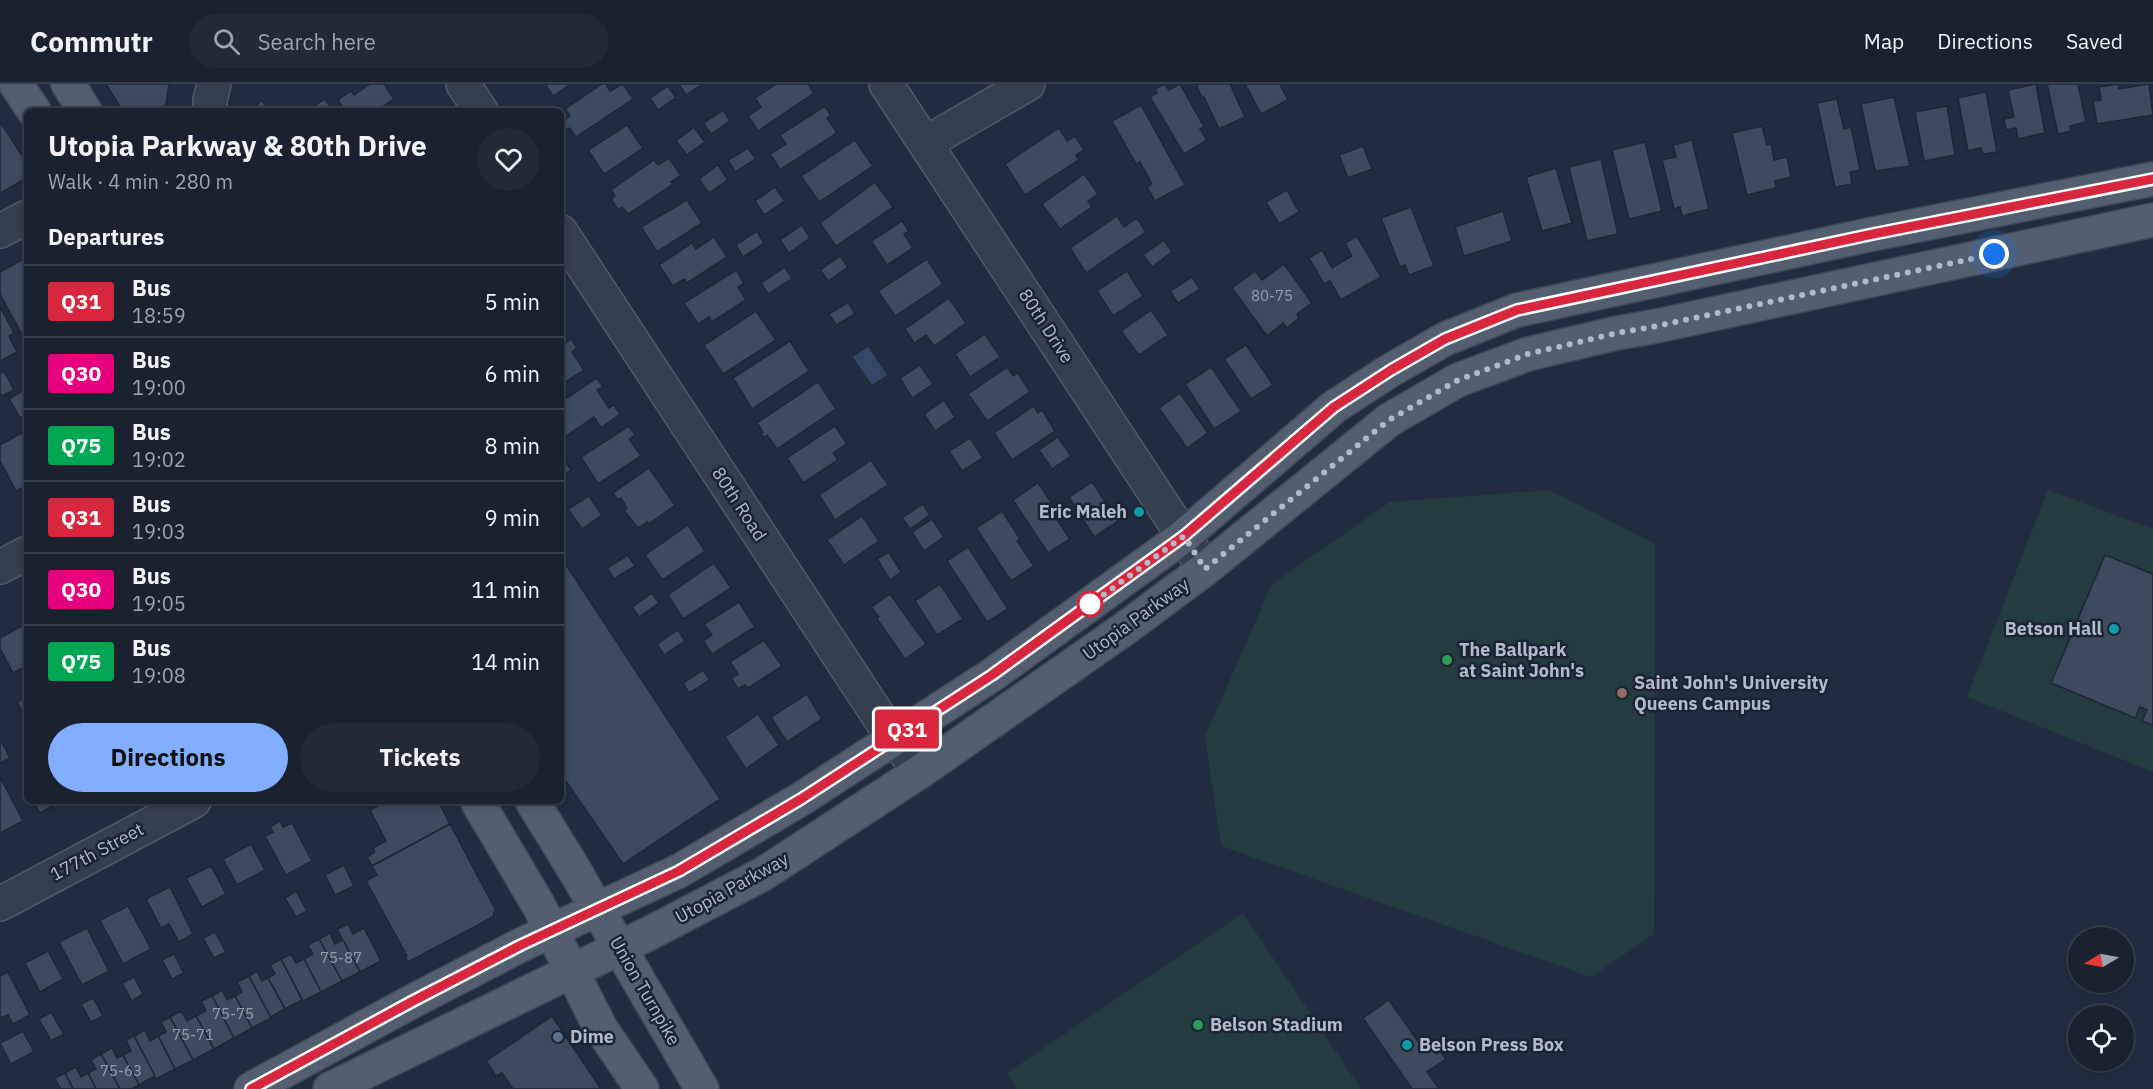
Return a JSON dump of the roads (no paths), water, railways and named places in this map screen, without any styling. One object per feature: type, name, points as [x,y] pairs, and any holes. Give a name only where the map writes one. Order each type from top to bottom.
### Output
[{"type":"main road","points":[[16,84],[32,108]]},
{"type":"main road","points":[[68,84],[83,108]]},
{"type":"main road","points":[[251,1089],[283,1082],[413,1001],[551,931],[679,871],[801,799],[992,675],[1184,536],[1334,407],[1445,339],[1517,310],[1873,234],[2153,179]]},
{"type":"main road","name":"Utopia Parkway","points":[[330,1089],[620,947],[763,873],[921,771],[1126,627],[1205,569],[1389,420],[1458,380],[1518,358],[1617,333],[1664,325],[2153,220]]},
{"type":"main road","points":[[479,804],[551,931],[600,1027],[642,1089]]},
{"type":"main road","name":"Union Turnpike","points":[[534,804],[702,1089]]},
{"type":"street","points":[[464,84],[479,108]]},
{"type":"street","name":"80th Drive","points":[[886,84],[1205,569]]},
{"type":"street","points":[[926,143],[1028,84]]},
{"type":"street","points":[[0,231],[24,219]]},
{"type":"street","name":"80th Road","points":[[564,237],[893,738],[921,771]]},
{"type":"street","points":[[0,567],[24,555]]},
{"type":"street","name":"177th Street","points":[[0,904],[189,804]]},
{"type":"water","points":[[868,347],[887,375],[872,385],[853,357]]},
{"type":"place","name":"Eric Maleh","points":[[1139,512]]},
{"type":"place","name":"Betson Hall","points":[[2114,629]]},
{"type":"place","name":"The Ballpark at Saint John's","points":[[1447,660]]},
{"type":"place","name":"Saint John's University Queens Campus","points":[[1622,693]]},
{"type":"place","name":"Belson Stadium","points":[[1198,1025]]},
{"type":"place","name":"Dime","points":[[558,1037]]},
{"type":"place","name":"Belson Press Box","points":[[1407,1045]]}]
